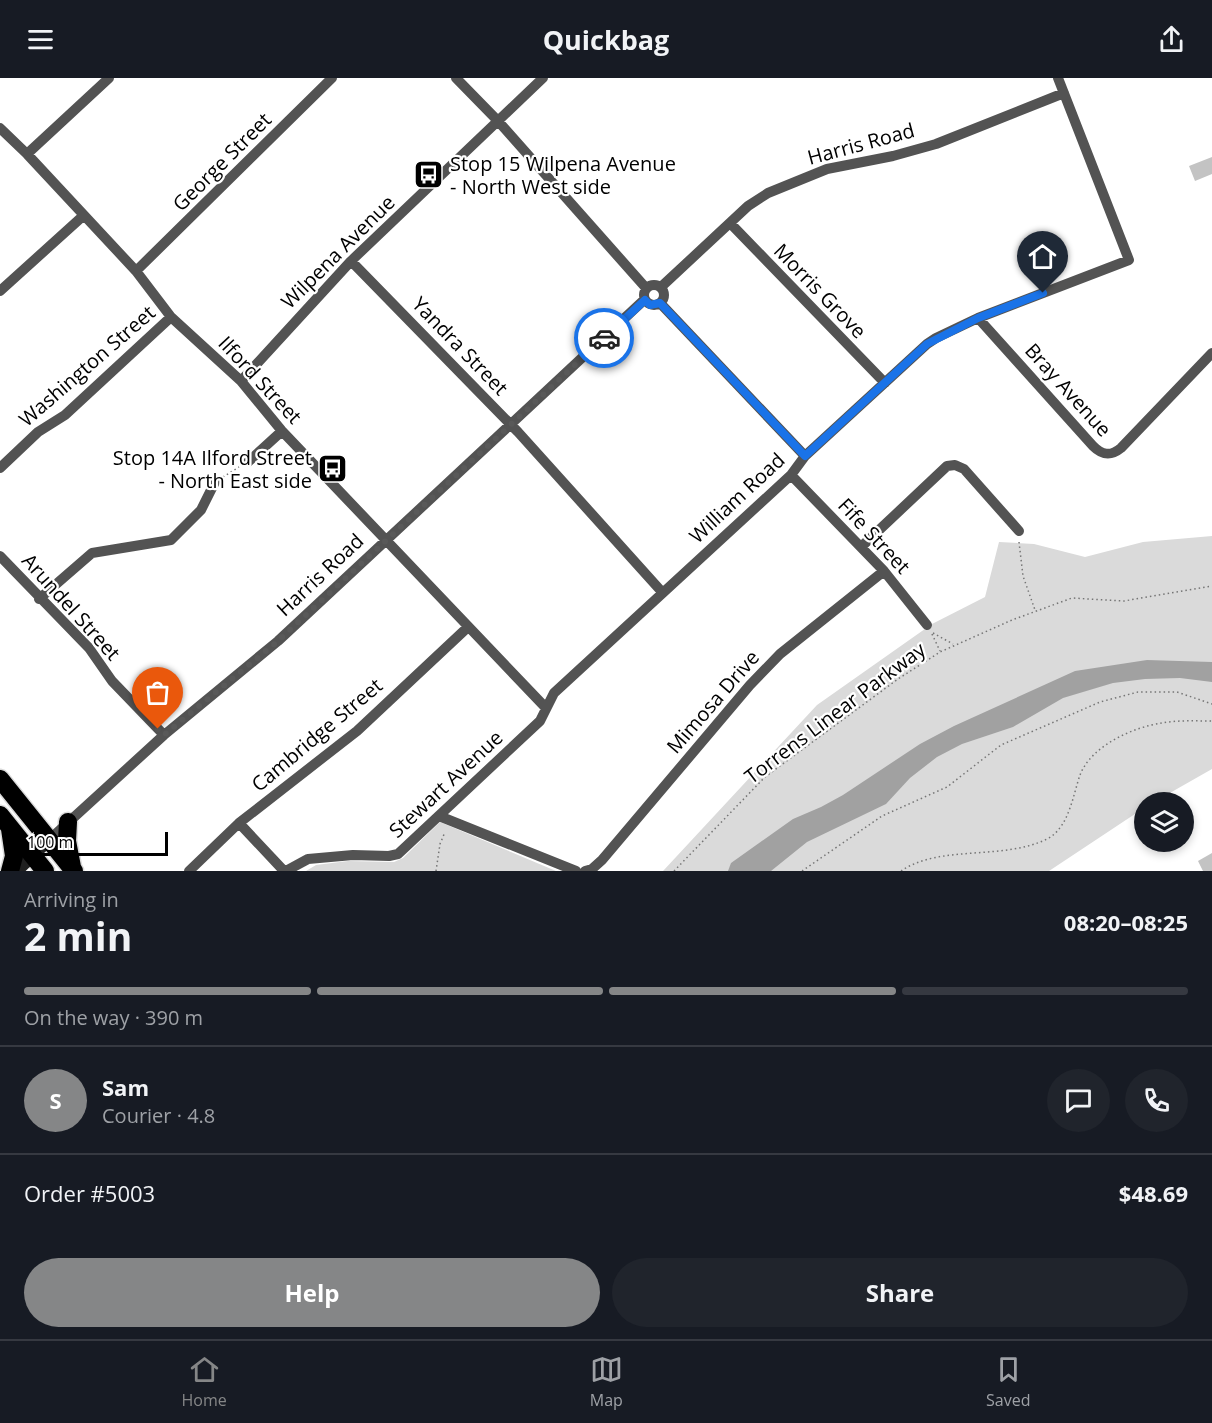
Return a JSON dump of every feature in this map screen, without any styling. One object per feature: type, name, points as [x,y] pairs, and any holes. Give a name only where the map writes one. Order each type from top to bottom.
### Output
[{"type":"highway","points":[[0,779],[74,871]]},
{"type":"highway","points":[[5,821],[45,871]]},
{"type":"highway","points":[[5,821],[14,856],[10,871]]},
{"type":"highway","points":[[68,822],[67,841],[74,871]]},
{"type":"street","points":[[27,154],[109,78]]},
{"type":"street","name":"George Street","points":[[136,271],[332,78]]},
{"type":"street","points":[[456,78],[498,121],[646,288]]},
{"type":"street","name":"Wilpena Avenue","points":[[241,381],[351,261],[543,78]]},
{"type":"street","points":[[1058,78],[1064,93]]},
{"type":"street","name":"Harris Road","points":[[661,287],[758,198],[827,170],[936,144],[1064,93]]},
{"type":"street","name":"William Road","points":[[546,708],[554,693],[791,475],[805,456],[927,344],[978,318],[1129,260],[1064,93]]},
{"type":"street","name":"Ilford Street","points":[[0,128],[136,271],[171,317],[241,381],[282,431],[546,708]]},
{"type":"street","points":[[0,291],[83,216]]},
{"type":"street","name":"Morris Grove","points":[[730,223],[885,383]]},
{"type":"street","name":"Yandra Street","points":[[351,261],[510,424],[662,592]]},
{"type":"street","points":[[650,285],[661,287],[664,297],[660,303],[650,305],[645,300],[643,292],[646,288],[650,285]]},
{"type":"street","name":"Harris Road","points":[[17,871],[164,735],[278,641],[645,300]]},
{"type":"street","points":[[660,303],[805,456]]},
{"type":"street","name":"Washington Street","points":[[0,468],[38,432],[65,415],[171,317]]},
{"type":"street","name":"Bray Avenue","points":[[978,318],[1093,446],[1101,453],[1108,455],[1121,448],[1212,353]]},
{"type":"street","points":[[248,462],[282,431]]},
{"type":"street","points":[[861,547],[947,466],[955,465],[964,468],[1019,531]]},
{"type":"street","name":"Fife Street","points":[[791,475],[884,571],[927,625]]},
{"type":"street","points":[[39,599],[92,553],[171,540],[201,510],[215,482]]},
{"type":"street","name":"Arundel Street","points":[[0,556],[39,599],[89,648],[112,681],[164,735]]},
{"type":"street","name":"Mimosa Drive","points":[[585,871],[592,869],[602,860],[750,685],[780,654],[884,571]]},
{"type":"street","name":"Cambridge Street","points":[[189,871],[239,823],[357,731],[468,627]]},
{"type":"street","name":"Stewart Avenue","points":[[239,823],[285,871],[308,859],[398,854],[540,721],[546,708]]},
{"type":"street","points":[[439,816],[576,871]]},
{"type":"path","points":[[215,482],[248,462]]},
{"type":"path","points":[[1019,531],[1023,576],[1036,610]]},
{"type":"path","name":"Torrens Linear Parkway","points":[[674,871],[765,777],[898,679],[940,652],[1036,610],[1071,598],[1124,601],[1212,585]]},
{"type":"path","points":[[940,652],[930,631],[954,645]]},
{"type":"path","points":[[802,871],[882,816],[947,787],[1001,745],[1100,702],[1138,692],[1177,692],[1212,704]]},
{"type":"path","points":[[901,871],[927,859],[1023,848],[1050,837],[1064,820],[1081,773],[1097,751],[1122,736],[1160,723],[1212,721]]},
{"type":"path","points":[[436,871],[440,844],[444,833],[453,822]]},
{"type":"shaded area","points":[[1212,536],[1212,769],[1172,792],[1134,792],[1134,815],[1049,871],[663,871],[817,705],[932,624],[985,597],[999,542],[1034,544],[1085,557],[1143,542]]},
{"type":"shaded area","points":[[1147,660],[1212,662],[1212,682],[1180,678],[1145,679],[1113,683],[1063,698],[1013,727],[962,744],[937,757],[910,778],[886,804],[807,842],[771,871],[728,871],[731,863],[793,819],[843,795],[920,744],[954,726],[1075,671]]},
{"type":"shaded area","points":[[440,822],[556,871],[306,871],[316,865],[348,861],[394,862],[403,858]]},
{"type":"building","points":[[1212,157],[1212,174],[1195,181],[1189,166]]},
{"type":"building","points":[[1212,853],[1212,871],[1203,871],[1198,861]]},
{"type":"way so far","points":[[158,729],[164,735],[278,641],[604,338]]},
{"type":"place","name":"Stop 15 Wilpena Avenue - North West side","points":[[429,175]]},
{"type":"place","name":"Stop 14A Ilford Street - North East side","points":[[333,469]]},
{"type":"route","points":[[604,338],[645,300],[650,305],[660,303],[805,456],[927,344],[978,318],[1043,293]]}]
